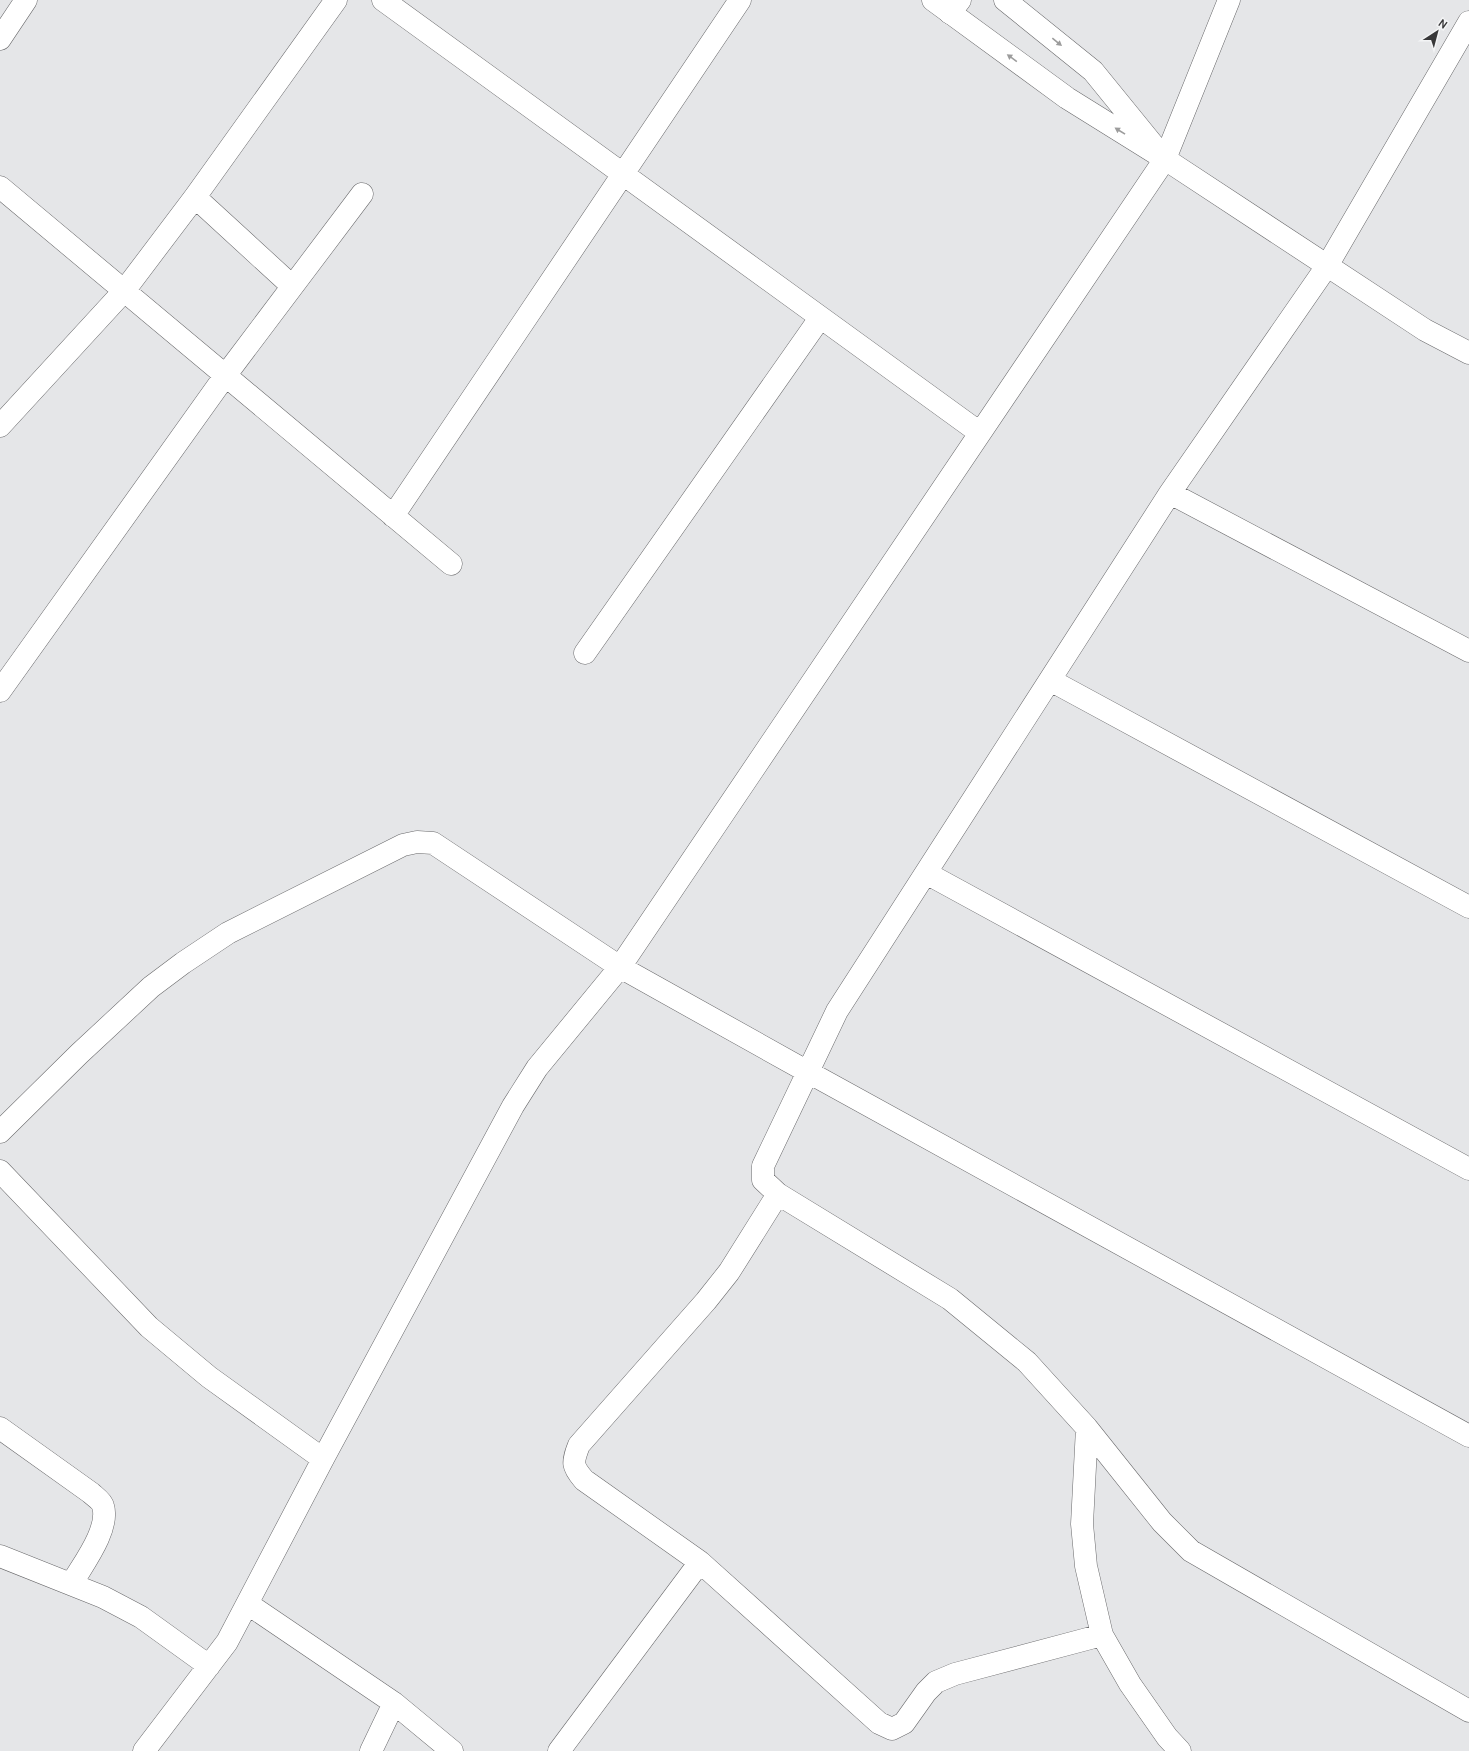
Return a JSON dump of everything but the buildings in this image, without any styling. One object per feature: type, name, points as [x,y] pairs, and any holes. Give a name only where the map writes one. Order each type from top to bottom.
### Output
[{"type":"street","points":[[0,39],[26,0]]},
{"type":"street","points":[[0,426],[124,291],[195,197],[336,0]]},
{"type":"street","points":[[383,0],[622,175],[980,433]]},
{"type":"street","points":[[393,516],[740,0]]},
{"type":"street","points":[[933,0],[955,6],[1067,98],[1165,159],[1426,330],[1469,353]]},
{"type":"street","points":[[1005,0],[1093,71],[1165,159]]},
{"type":"street","points":[[144,1751],[227,1642],[323,1459],[513,1106],[537,1068],[620,966],[1165,159],[1229,0]]},
{"type":"street","points":[[1467,28],[1327,266],[1170,493],[837,1011],[763,1166],[763,1180],[778,1194],[950,1299],[1027,1362],[1088,1428],[1162,1522],[1191,1551],[1469,1711]]},
{"type":"street","points":[[0,187],[451,564]]},
{"type":"street","points":[[0,691],[225,376],[362,194]]},
{"type":"street","points":[[195,197],[292,286]]},
{"type":"street","points":[[585,653],[820,318]]},
{"type":"street","points":[[1170,493],[1469,651]]},
{"type":"street","points":[[1050,680],[1469,907]]},
{"type":"street","points":[[0,1132],[79,1054],[151,987],[183,963],[228,933],[403,845],[417,842],[434,843],[620,966],[808,1072],[1469,1436]]},
{"type":"street","points":[[926,873],[1469,1169]]},
{"type":"street","points":[[0,1170],[149,1327],[209,1377],[323,1459]]},
{"type":"street","points":[[778,1194],[729,1272],[579,1445],[574,1457],[574,1468],[584,1480],[700,1562],[879,1723],[892,1729],[904,1723],[926,1692],[936,1682],[955,1674],[1102,1635]]},
{"type":"street","points":[[0,1428],[91,1493],[103,1505],[105,1520],[100,1534],[72,1584]]},
{"type":"street","points":[[1088,1428],[1082,1524],[1086,1566],[1102,1635],[1130,1684],[1167,1737],[1180,1751]]},
{"type":"street","points":[[0,1556],[104,1597],[141,1617],[209,1666]]},
{"type":"street","points":[[559,1751],[700,1562]]},
{"type":"street","points":[[248,1604],[394,1703],[452,1751]]},
{"type":"street","points":[[371,1751],[394,1703]]}]
